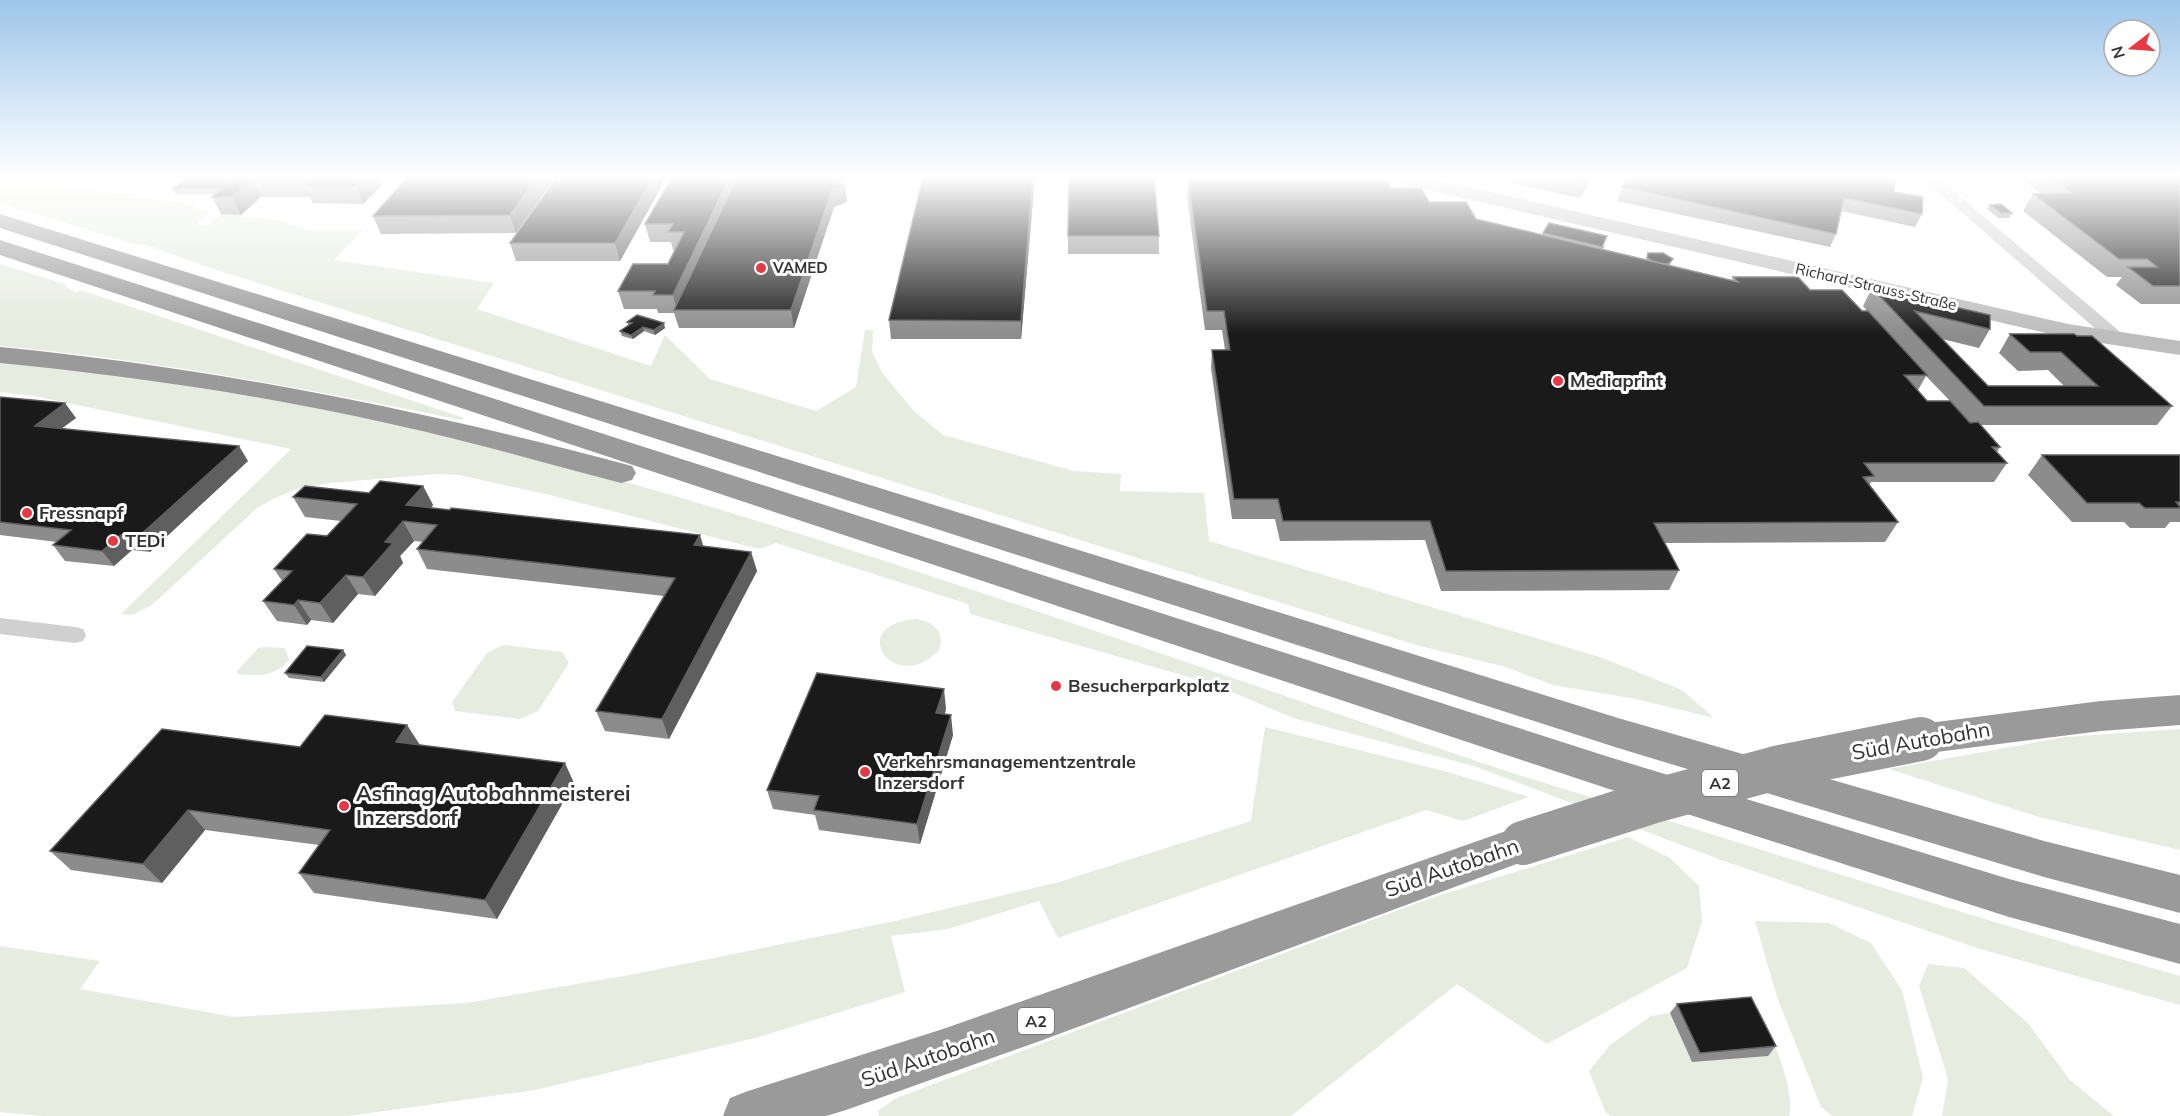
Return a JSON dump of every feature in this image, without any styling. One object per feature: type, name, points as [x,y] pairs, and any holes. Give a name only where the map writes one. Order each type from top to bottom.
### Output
[{"type":"highway","points":[[25,229],[1606,730],[2044,859],[2180,894]]},
{"type":"highway","points":[[0,247],[947,558],[1769,823],[2009,898],[2180,944]]},
{"type":"highway","points":[[0,355],[77,362],[199,380],[411,418],[567,458],[876,545],[947,558]]},
{"type":"highway","name":"Süd Autobahn","points":[[748,1116],[811,1098],[965,1046],[1082,1005],[1321,914],[1523,843],[1654,801],[1780,767],[1921,739],[2101,716],[2180,710]]},
{"type":"main road","name":"Richard-Strauss-Straße","points":[[1625,229],[2068,331],[2180,348]]},
{"type":"street","points":[[1989,229],[2119,340]]},
{"type":"street","points":[[0,626],[75,635]]},
{"type":"shaded area","points":[[86,229],[363,230],[334,260],[494,283],[477,309],[651,366],[665,335],[710,379],[816,411],[856,387],[865,330],[873,330],[872,352],[883,374],[914,411],[943,435],[1074,471],[1121,474],[1120,491],[1204,493],[1209,541],[1603,658],[1682,690],[1714,718],[1636,699],[1553,685],[1506,667],[1416,645],[207,267],[150,246],[135,244]]},
{"type":"shaded area","points":[[0,264],[68,285],[65,287],[77,292],[81,290],[464,418],[461,420],[174,367],[0,346]]},
{"type":"shaded area","points":[[0,362],[158,381],[316,408],[472,442],[626,482],[937,578],[1515,774],[1945,907],[2180,976],[2180,1005],[1980,949],[1721,860],[1477,767],[1293,718],[1213,684],[970,614],[968,604],[776,543],[759,549],[550,495],[459,475],[437,474],[329,483],[298,489],[275,498],[257,508],[152,605],[132,615],[121,614],[291,449],[34,396],[0,392]]},
{"type":"shaded area","points":[[916,619],[933,625],[939,633],[941,643],[939,650],[923,662],[907,666],[894,662],[884,654],[880,644],[883,633],[894,624]]},
{"type":"shaded area","points":[[503,645],[562,652],[569,663],[538,711],[520,719],[455,711],[452,702],[487,653]]},
{"type":"shaded area","points":[[258,648],[285,648],[289,660],[278,670],[265,674],[238,674],[237,671]]},
{"type":"shaded area","points":[[1265,727],[1448,772],[1529,797],[1463,821],[1426,810],[1058,938],[1039,901],[948,929],[891,936],[905,992],[759,1037],[535,1090],[348,1116],[43,1116],[0,1112],[0,946],[100,961],[80,989],[234,1017],[466,1003],[635,974],[895,921],[1059,882],[1251,821]]},
{"type":"shaded area","points":[[2180,729],[2180,850],[2039,817],[1889,769],[2065,737]]},
{"type":"shaded area","points":[[1628,837],[1670,858],[1699,886],[1702,921],[1687,968],[1547,1044],[1457,984],[1291,1116],[879,1116],[878,1111],[896,1098],[1431,898]]},
{"type":"shaded area","points":[[1755,921],[1829,923],[1871,943],[1902,990],[1923,1078],[1912,1116],[1832,1116],[1821,1107],[1777,997]]},
{"type":"shaded area","points":[[1928,964],[1964,968],[2028,1023],[2069,1079],[2114,1116],[1942,1116],[1948,1079],[1919,986]]},
{"type":"shaded area","points":[[1740,998],[1756,1008],[1775,1045],[1789,1092],[1789,1116],[1610,1116],[1605,1111],[1589,1071],[1610,1045],[1651,1016],[1670,1013],[1692,1062],[1744,1007]]},
{"type":"building","points":[[520,229],[623,229],[615,243],[510,243]]},
{"type":"building","points":[[670,229],[705,229],[673,295],[653,295],[655,291],[618,291],[633,264],[668,264],[684,232],[668,232]]},
{"type":"building","points":[[712,229],[819,229],[791,310],[674,310]]},
{"type":"building","points":[[911,229],[1029,229],[1021,321],[889,320]]},
{"type":"building","points":[[1068,229],[1158,229],[1159,236],[1068,236]]},
{"type":"building","name":"Mediaprint","points":[[1195,229],[1518,229],[1738,282],[1733,277],[1798,277],[1810,290],[1842,290],[1862,311],[1868,311],[1927,375],[1904,375],[1927,401],[1950,401],[1970,423],[1978,422],[2000,447],[1992,447],[2007,463],[1864,463],[1874,476],[1863,477],[1898,522],[1654,523],[1679,570],[1446,571],[1430,521],[1283,521],[1278,499],[1234,499],[1212,350],[1230,350],[1224,311],[1207,311]]},
{"type":"building","points":[[1545,229],[1576,229],[1607,236],[1602,247],[1543,233]]},
{"type":"building","points":[[1814,229],[1837,229],[1836,234]]},
{"type":"building","points":[[2079,229],[2180,229],[2180,286],[2153,286],[2128,267],[2157,267],[2147,259],[2119,259]]},
{"type":"building","points":[[1648,253],[1663,253],[1673,259],[1668,264],[1660,263],[1647,258]]},
{"type":"building","points":[[1872,288],[1990,315],[1990,329],[1915,311],[1988,386],[2098,386],[2061,352],[2030,352],[2010,334],[2074,334],[2092,336],[2172,406],[1984,406]]},
{"type":"building","points":[[637,315],[664,323],[654,330],[643,327],[631,335],[620,331],[632,323],[627,322]]},
{"type":"building","points":[[0,397],[65,403],[35,426],[239,446],[138,537],[121,535],[102,551],[53,545],[71,530],[0,522]]},
{"type":"building","points":[[2042,455],[2180,455],[2180,502],[2176,502],[2180,508],[2145,508],[2139,503],[2087,503]]},
{"type":"building","points":[[380,481],[423,486],[406,505],[700,535],[694,545],[751,552],[662,719],[596,711],[675,578],[417,549],[437,525],[403,521],[385,542],[393,543],[363,577],[346,575],[320,603],[298,600],[294,605],[263,601],[292,571],[274,569],[307,534],[327,536],[357,504],[293,497],[305,486],[369,493]]},
{"type":"building","points":[[307,646],[343,650],[321,677],[285,673]]},
{"type":"building","name":"Verkehrsmanagementzentrale Inzersdorf","points":[[817,673],[944,689],[936,713],[951,715],[917,824],[814,810],[819,796],[767,790]]},
{"type":"building","name":"Asfinag Autobahnmeisterei Inzersdorf","points":[[325,715],[407,725],[396,742],[565,763],[485,900],[299,873],[330,830],[188,810],[143,864],[50,851],[162,729],[300,747]]},
{"type":"building","points":[[1751,997],[1776,1046],[1700,1053],[1677,1004]]},
{"type":"place","name":"VAMED","points":[[761,268]]},
{"type":"place","name":"Mediaprint","points":[[1558,381]]},
{"type":"place","name":"Fressnapf","points":[[27,513]]},
{"type":"place","name":"TEDi","points":[[113,541]]},
{"type":"place","name":"Besucherparkplatz","points":[[1056,686]]},
{"type":"place","name":"Verkehrsmanagementzentrale Inzersdorf","points":[[865,772]]},
{"type":"place","name":"Asfinag Autobahnmeisterei Inzersdorf","points":[[344,806]]}]
